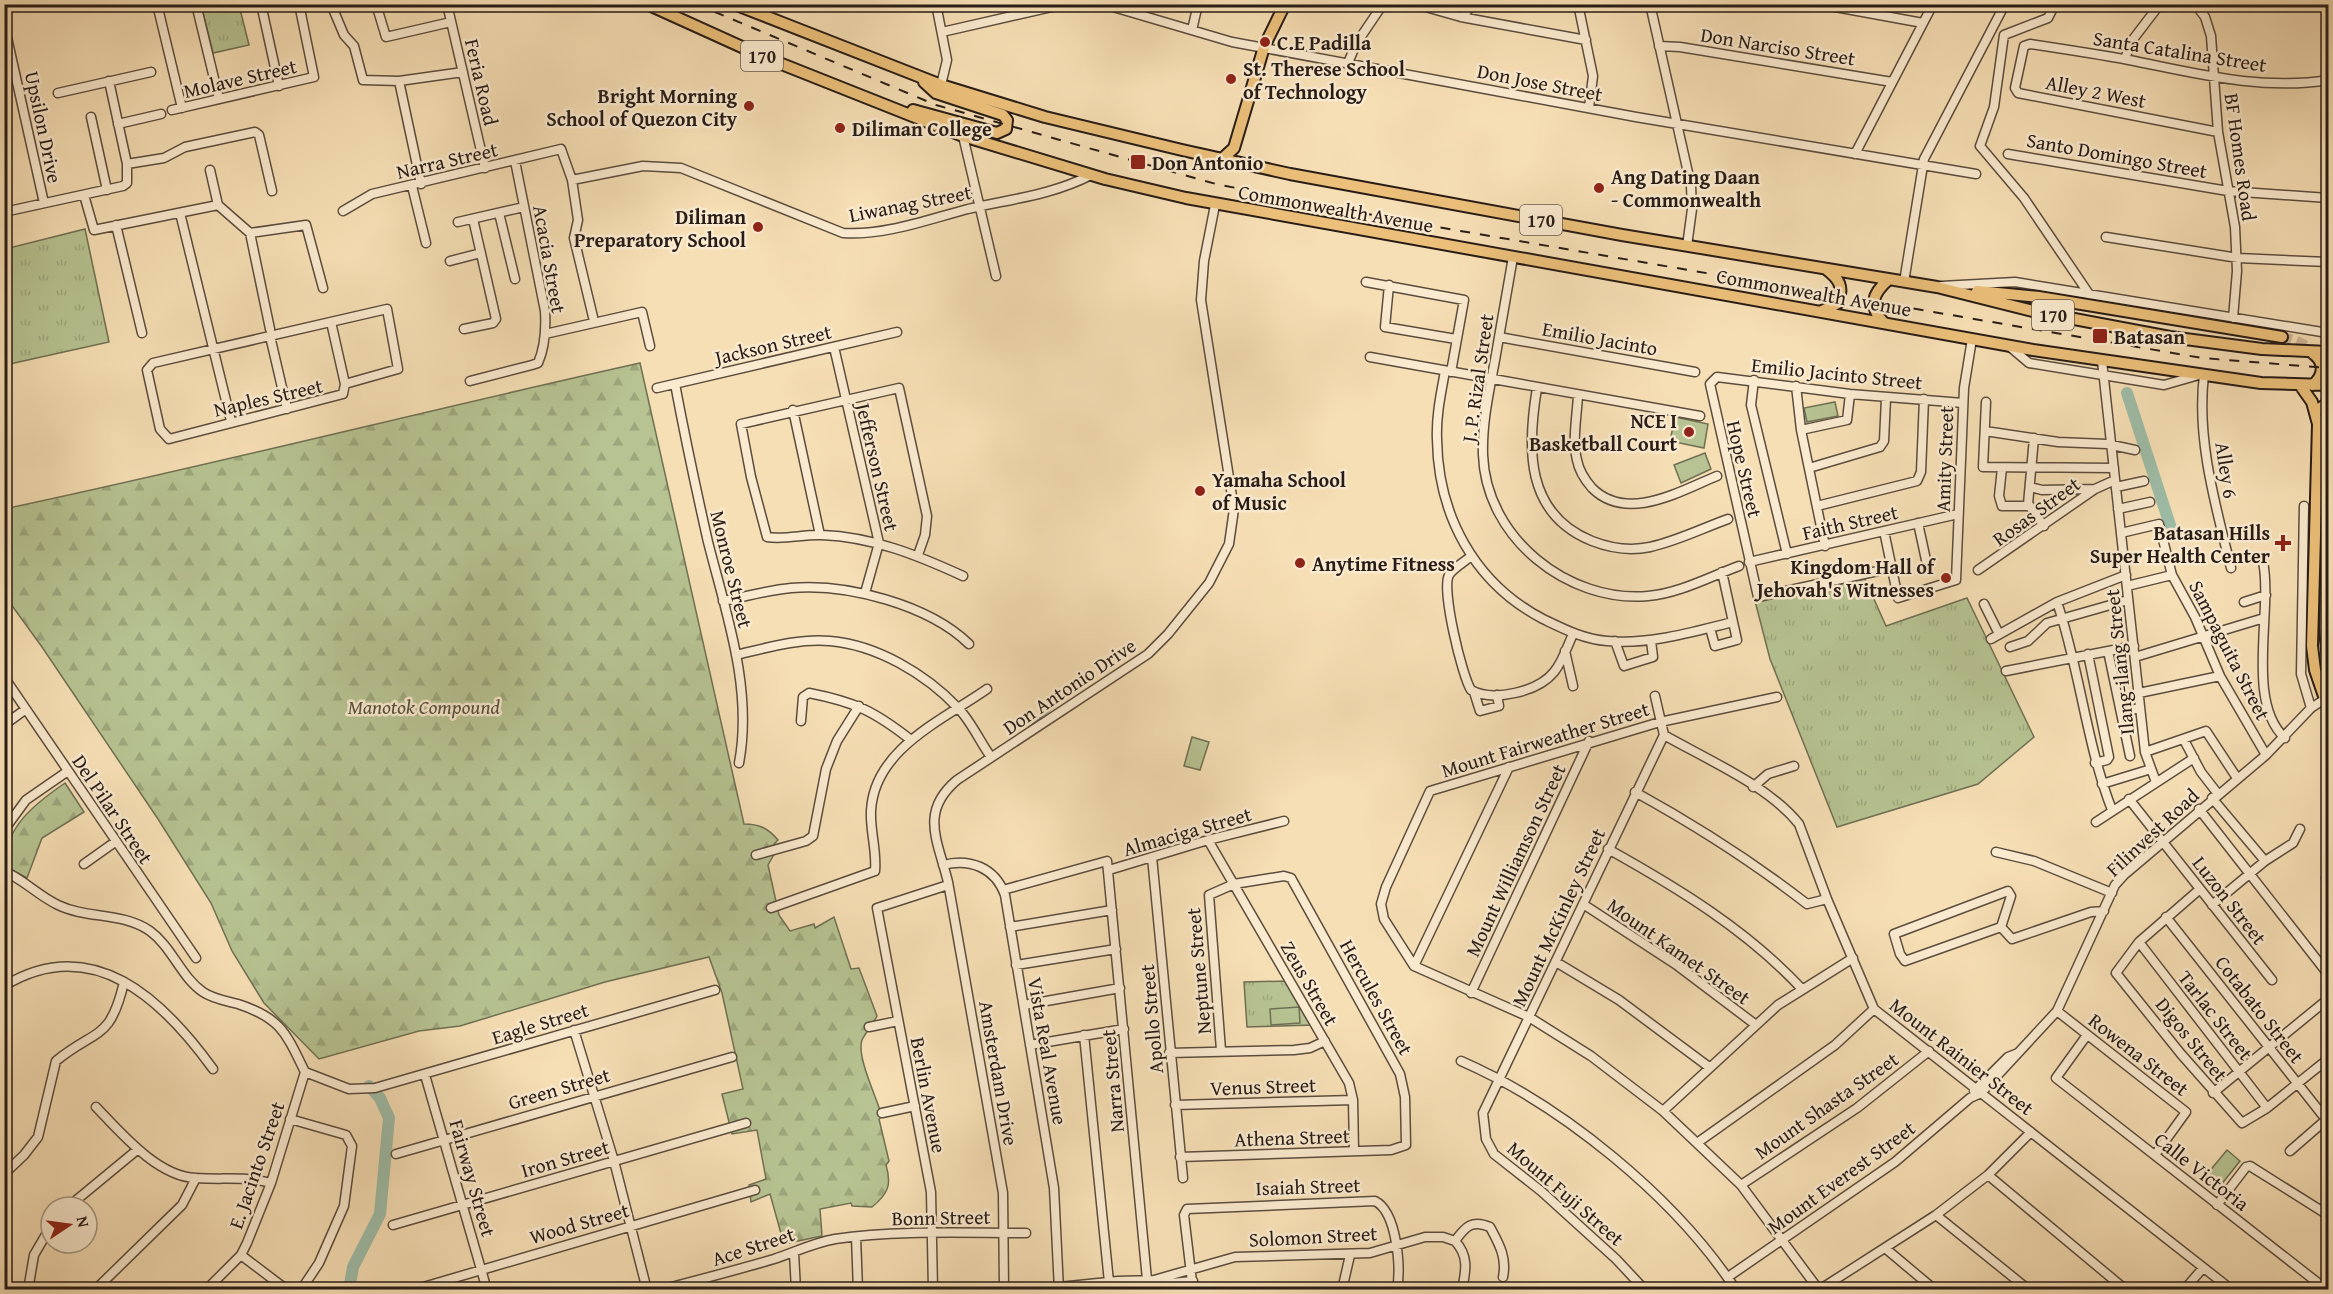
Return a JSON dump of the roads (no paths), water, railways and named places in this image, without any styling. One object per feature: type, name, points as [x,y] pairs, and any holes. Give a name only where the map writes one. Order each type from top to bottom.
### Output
[{"type":"main road","name":"Commonwealth Avenue","points":[[647,4],[764,57],[963,136],[1091,175],[1215,205],[2009,346],[2202,375],[2300,385],[2328,385]]},
{"type":"main road","name":"Commonwealth Avenue","points":[[734,4],[941,85],[1045,117],[1222,159],[1687,246],[1937,287],[2037,312],[2170,337],[2262,349],[2328,352]]},
{"type":"main road","points":[[1222,159],[1234,148],[1264,47],[1285,4]]},
{"type":"main road","points":[[879,102],[997,133],[1006,129],[1008,123],[1003,115],[936,93],[917,75]]},
{"type":"main road","points":[[1234,148],[1241,163]]},
{"type":"main road","points":[[1822,311],[1838,303],[1841,286],[1837,278],[1824,268]]},
{"type":"main road","points":[[1884,323],[1874,312],[1873,302],[1877,290],[1889,279]]},
{"type":"main road","points":[[1937,287],[2039,297],[2282,337]]},
{"type":"main road","points":[[2311,352],[2318,357],[2322,367],[2321,376],[2313,385]]},
{"type":"main road","points":[[2300,385],[2316,411],[2319,440],[2309,552],[2312,657],[2327,701]]},
{"type":"main road","points":[[2316,411],[2328,403]]},
{"type":"main road","points":[[2328,506],[2325,628],[2328,660]]},
{"type":"street","name":"Molave Street","points":[[157,4],[177,109],[314,77],[299,4]]},
{"type":"street","points":[[196,4],[219,99]]},
{"type":"street","points":[[261,4],[279,86]]},
{"type":"street","points":[[332,4],[344,35],[354,46],[361,78],[399,81],[463,72]]},
{"type":"street","points":[[376,4],[386,37],[451,22]]},
{"type":"street","name":"Feria Road","points":[[447,4],[485,168]]},
{"type":"street","points":[[936,4],[947,60],[941,85]]},
{"type":"street","points":[[942,32],[1065,4]]},
{"type":"street","name":"Don Jose Street","points":[[1103,4],[1229,41],[1678,124],[1976,174]]},
{"type":"street","points":[[1192,30],[1198,4]]},
{"type":"street","points":[[1348,63],[1356,44],[1383,4]]},
{"type":"street","points":[[1415,4],[1461,17],[1586,40]]},
{"type":"street","points":[[1461,17],[1474,4]]},
{"type":"street","points":[[1578,4],[1593,76],[1589,108]]},
{"type":"street","points":[[1650,4],[1691,186],[1692,209],[1687,246]]},
{"type":"street","points":[[1820,4],[1923,23]]},
{"type":"street","points":[[1855,154],[1933,4]]},
{"type":"street","points":[[1904,282],[1922,165],[2005,4]]},
{"type":"street","points":[[2055,4],[2048,18],[2004,35],[1994,107],[1980,146],[2024,198],[2089,294]]},
{"type":"street","points":[[2125,59],[2131,42],[2160,4]]},
{"type":"street","name":"BF Homes Road","points":[[2195,4],[2209,28],[2218,132],[2238,258],[2233,318]]},
{"type":"street","name":"Upsilon Drive","points":[[4,24],[44,203]]},
{"type":"street","name":"Santa Catalina Street","points":[[2026,44],[2125,59],[2213,77],[2265,83],[2328,80]]},
{"type":"street","name":"Alley 2 West","points":[[2026,44],[2015,88],[2018,93],[2218,132]]},
{"type":"street","name":"Don Narciso Street","points":[[1659,46],[1680,47],[1892,82]]},
{"type":"street","points":[[58,93],[151,72]]},
{"type":"street","points":[[4,212],[123,186],[128,179],[127,164],[109,81]]},
{"type":"street","points":[[399,81],[426,243]]},
{"type":"street","points":[[118,124],[161,114]]},
{"type":"street","points":[[91,117],[107,190]]},
{"type":"street","points":[[127,164],[164,158],[181,148],[250,131],[259,135],[272,191]]},
{"type":"street","points":[[963,136],[996,276]]},
{"type":"street","name":"Narra Street","points":[[343,211],[366,196],[561,149],[572,180]]},
{"type":"street","name":"Santo Domingo Street","points":[[2008,154],[2228,191],[2328,198]]},
{"type":"street","name":"Acacia Street","points":[[470,381],[538,363],[545,334],[544,311],[515,161]]},
{"type":"street","name":"Liwanag Street","points":[[572,180],[643,166],[681,168],[843,233],[886,229],[1054,192],[1091,175]]},
{"type":"street","points":[[210,170],[218,205],[249,233],[287,409]]},
{"type":"street","points":[[572,180],[578,220],[574,238],[593,317]]},
{"type":"street","points":[[84,195],[94,230],[218,205]]},
{"type":"street","name":"Don Antonio Drive","points":[[943,865],[933,816],[936,801],[957,780],[1148,654],[1201,594],[1229,544],[1233,528],[1233,500],[1201,300],[1204,261],[1215,205]]},
{"type":"street","points":[[458,222],[524,207]]},
{"type":"street","points":[[180,213],[231,421]]},
{"type":"street","points":[[499,213],[515,279]]},
{"type":"street","points":[[464,330],[495,322],[473,219]]},
{"type":"street","points":[[116,225],[142,333]]},
{"type":"street","points":[[249,233],[306,225],[323,288]]},
{"type":"street","points":[[2106,237],[2238,258],[2328,262]]},
{"type":"street","points":[[450,261],[481,253]]},
{"type":"street","name":"J. P. Rizal Street","points":[[1513,257],[1483,438],[1487,483],[1503,521],[1538,561],[1578,586],[1604,593],[1647,596],[1673,591],[1739,566]]},
{"type":"street","points":[[1366,282],[1464,300],[1438,417],[1438,463],[1450,513],[1470,557],[1516,603],[1573,634],[1615,641],[1651,641],[1733,622]]},
{"type":"street","name":"Commonwealth Avenue","points":[[1937,287],[2015,282],[2328,333]]},
{"type":"street","points":[[1389,285],[1383,325],[1456,339]]},
{"type":"street","name":"Naples Street","points":[[387,309],[398,369],[345,384],[345,391],[337,397],[231,421],[169,439],[160,429],[147,370],[149,366],[153,363],[270,332],[331,322],[387,309]]},
{"type":"street","points":[[545,334],[642,312],[650,346]]},
{"type":"street","points":[[331,322],[345,384]]},
{"type":"street","name":"Jackson Street","points":[[657,388],[897,332]]},
{"type":"street","name":"Emilio Jacinto","points":[[1499,337],[1695,372]]},
{"type":"street","name":"Amity Street","points":[[1892,568],[1896,595],[1901,598],[1955,581],[1963,403],[1972,339]]},
{"type":"street","name":"Commonwealth Avenue","points":[[2009,346],[2029,363],[2104,376],[2164,385],[2202,375]]},
{"type":"street","name":"Jefferson Street","points":[[834,347],[879,543],[865,593]]},
{"type":"street","points":[[1370,357],[1700,416]]},
{"type":"street","name":"Ilang-ilang Street","points":[[2102,361],[2145,752],[2156,782]]},
{"type":"street","name":"Alley 6","points":[[2202,375],[2206,448],[2217,514],[2231,568]]},
{"type":"street","name":"Emilio Jacinto Street","points":[[1710,384],[1717,377],[1886,398],[1963,403]]},
{"type":"street","points":[[1754,380],[1751,405],[1787,554]]},
{"type":"street","name":"Monroe Street","points":[[675,384],[696,490],[736,655],[744,708],[743,740],[739,763]]},
{"type":"street","name":"Hope Street","points":[[1710,384],[1756,595],[1761,598],[1892,568]]},
{"type":"street","points":[[1796,386],[1801,430],[1825,546]]},
{"type":"street","points":[[918,555],[925,535],[927,516],[900,392],[894,387],[741,424],[751,477],[767,537],[820,534],[879,543],[918,555],[963,576]]},
{"type":"street","points":[[1537,388],[1531,432],[1535,476],[1544,500],[1554,515],[1574,533],[1605,547],[1648,547],[1728,519]]},
{"type":"street","points":[[1801,430],[1847,420],[1850,394]]},
{"type":"street","points":[[1578,395],[1577,460],[1584,478],[1606,500],[1637,504],[1673,494],[1717,476]]},
{"type":"street","points":[[1809,468],[1883,444],[1886,398]]},
{"type":"street","points":[[1817,506],[1917,481],[1922,472],[1924,399]]},
{"type":"street","points":[[1986,402],[1983,467],[2114,468]]},
{"type":"street","points":[[792,410],[820,534]]},
{"type":"street","points":[[1985,431],[2135,450]]},
{"type":"street","points":[[2034,438],[2030,506],[2044,526]]},
{"type":"street","points":[[2002,468],[1999,496],[2002,506],[2030,506]]},
{"type":"street","name":"Rosas Street","points":[[1978,570],[2096,489],[2144,481]]},
{"type":"street","points":[[2030,487],[2047,490],[2096,489]]},
{"type":"street","points":[[2118,509],[2150,502]]},
{"type":"street","points":[[2304,506],[2309,552],[2301,674],[2311,708]]},
{"type":"street","name":"Faith Street","points":[[1749,562],[1958,514]]},
{"type":"street","points":[[1918,523],[1926,560]]},
{"type":"street","name":"Sampaguita Street","points":[[2121,533],[2159,524],[2172,575],[2205,638],[2220,676],[2266,755]]},
{"type":"street","points":[[1884,531],[1892,568]]},
{"type":"street","points":[[1470,557],[1449,575],[1446,588],[1461,659],[1469,687],[1474,692],[1480,711],[1499,706],[1497,695]]},
{"type":"street","points":[[2263,562],[2266,596],[2262,658],[2267,699],[2271,719],[2285,738]]},
{"type":"street","points":[[1710,628],[1715,646],[1737,640],[1722,572]]},
{"type":"street","points":[[1991,639],[2057,602],[2126,575]]},
{"type":"street","points":[[2127,586],[2172,575]]},
{"type":"street","points":[[723,601],[791,588],[826,588],[865,593],[915,610],[959,635],[969,644]]},
{"type":"street","points":[[2244,602],[2266,596]]},
{"type":"street","points":[[2010,646],[2028,641],[2043,625],[2128,600]]},
{"type":"street","points":[[2057,602],[2073,657],[2095,763],[2112,810]]},
{"type":"street","points":[[1984,604],[1999,634]]},
{"type":"street","points":[[2135,657],[2205,638],[2264,618]]},
{"type":"street","points":[[1474,692],[1497,695],[1543,682],[1555,671],[1573,634]]},
{"type":"street","points":[[736,655],[803,642],[829,641],[856,645],[879,654],[924,678],[959,709],[991,757]]},
{"type":"street","points":[[1615,641],[1624,666],[1653,657],[1651,641]]},
{"type":"street","points":[[2006,671],[2134,646]]},
{"type":"street","points":[[1565,651],[1573,686]]},
{"type":"street","points":[[2108,651],[2130,756]]},
{"type":"street","points":[[2088,654],[2109,757],[2108,760],[2095,763]]},
{"type":"street","points":[[2139,693],[2220,676]]},
{"type":"street","name":"Del Pilar Street","points":[[4,677],[196,958]]},
{"type":"street","points":[[771,908],[875,871],[871,807],[879,780],[891,760],[911,740],[987,689]]},
{"type":"street","points":[[801,721],[805,694],[848,701],[881,717],[911,740]]},
{"type":"street","points":[[1655,696],[1664,735]]},
{"type":"street","name":"Mount Fairweather Street","points":[[1414,966],[1384,919],[1381,904],[1386,887],[1428,793],[1589,741],[1660,722],[1777,697]]},
{"type":"street","name":"Filinvest Road","points":[[1970,1098],[2057,1011],[2112,893],[2124,875],[2199,809],[2266,755],[2285,738],[2311,708],[2327,701]]},
{"type":"street","points":[[756,855],[806,842],[813,836],[826,769],[837,741],[859,706]]},
{"type":"street","points":[[2121,712],[2140,708]]},
{"type":"street","points":[[4,724],[26,709]]},
{"type":"street","points":[[2145,752],[2206,731],[2237,778]]},
{"type":"street","name":"Mount Rainier Street","points":[[1664,735],[1753,786],[1791,815],[1798,824],[1874,1009],[2232,1290]]},
{"type":"street","name":"Mount McKinley Street","points":[[1483,1113],[1664,735]]},
{"type":"street","points":[[2184,740],[2215,796],[2265,861]]},
{"type":"street","name":"Mount Williamson Street","points":[[1471,993],[1589,741]]},
{"type":"street","points":[[2096,822],[2194,758]]},
{"type":"street","points":[[1753,786],[1768,774],[1794,766]]},
{"type":"street","points":[[1509,767],[1414,966],[1529,1017],[1591,1056],[1663,1111],[1741,1185],[1819,1290],[1936,1215],[1988,1175],[2031,1132]]},
{"type":"street","points":[[2102,784],[2151,769]]},
{"type":"street","points":[[4,830],[26,800],[68,771]]},
{"type":"street","points":[[1635,792],[1689,822],[1773,878],[1807,904],[1827,899]]},
{"type":"street","points":[[2129,799],[2163,841]]},
{"type":"street","points":[[2199,809],[2328,973]]},
{"type":"street","name":"Almaciga Street","points":[[1003,890],[1102,861],[1107,861],[1109,870],[1208,840],[1284,821]]},
{"type":"street","points":[[2212,905],[2265,861],[2293,843],[2300,829]]},
{"type":"street","name":"Zeus Street","points":[[1208,840],[1349,1083],[1353,1100],[1354,1151]]},
{"type":"street","name":"Luzon Street","points":[[2163,841],[2272,980]]},
{"type":"street","points":[[84,864],[115,842]]},
{"type":"street","points":[[1608,849],[1660,878],[1715,915],[1767,954],[1802,989]]},
{"type":"street","points":[[1996,852],[2034,861],[2112,893]]},
{"type":"street","name":"Apollo Street","points":[[1152,857],[1169,1053],[1183,1178]]},
{"type":"street","name":"Vista Real Avenue","points":[[943,865],[957,861],[974,863],[985,868],[1003,890],[1054,1188],[1059,1288]]},
{"type":"street","name":"Amsterdam Drive","points":[[943,865],[1003,1193],[1004,1290]]},
{"type":"street","name":"Narra Street","points":[[1109,870],[1149,1283]]},
{"type":"street","points":[[4,871],[58,905],[125,920],[147,929],[160,939],[196,986],[205,994],[272,1018],[287,1036],[305,1072]]},
{"type":"street","name":"Neptune Street","points":[[1221,1050],[1207,900],[1213,892],[1234,884],[1284,876]]},
{"type":"street","name":"Hercules Street","points":[[1284,876],[1294,883],[1400,1074],[1405,1097],[1406,1143],[1404,1148]]},
{"type":"street","name":"Berlin Avenue","points":[[933,1290],[931,1192],[877,908],[948,885]]},
{"type":"street","points":[[2139,942],[2200,889]]},
{"type":"street","points":[[2008,891],[2011,896],[2001,927],[1905,961],[1900,954],[1894,934],[2008,891]]},
{"type":"street","name":"Mount Kamet Street","points":[[1583,904],[1678,966],[1756,1025]]},
{"type":"street","points":[[1010,927],[1112,910]]},
{"type":"street","points":[[2001,927],[2012,939],[2091,912],[2104,911]]},
{"type":"street","name":"Cotabato Street","points":[[2166,917],[2328,1120]]},
{"type":"street","name":"Digos Street","points":[[2139,942],[2116,973],[2213,1093],[2245,1124],[2267,1108]]},
{"type":"street","name":"Tarlac Street","points":[[2139,942],[2267,1108]]},
{"type":"street","points":[[1016,965],[1116,949]]},
{"type":"street","points":[[1663,1111],[1778,1005],[1852,958]]},
{"type":"street","points":[[1556,962],[1619,1000],[1709,1067]]},
{"type":"street","points":[[4,986],[35,970],[51,966],[79,966],[124,982],[152,998],[186,1033],[213,1069]]},
{"type":"street","points":[[4,1174],[24,1155],[38,1137],[56,1062],[103,1030],[113,1019],[124,982]]},
{"type":"street","points":[[1024,1005],[1120,988]]},
{"type":"street","name":"Eagle Street","points":[[305,1072],[349,1089],[375,1088],[425,1076],[574,1030],[716,990]]},
{"type":"street","points":[[2213,1093],[2328,999]]},
{"type":"street","points":[[1697,1143],[1835,1045],[1874,1009]]},
{"type":"street","name":"Rowena Street","points":[[2057,1011],[2186,1112],[2155,1155]]},
{"type":"street","points":[[869,1027],[898,1021]]},
{"type":"street","points":[[1030,1045],[1124,1029]]},
{"type":"street","points":[[574,1030],[632,1225],[647,1290]]},
{"type":"street","points":[[1084,1035],[1109,1282]]},
{"type":"street","name":"Calle Victoria","points":[[2087,1035],[2056,1078],[2327,1290]]},
{"type":"street","points":[[1169,1053],[1294,1050],[1310,1048],[1325,1041]]},
{"type":"street","name":"Mount Shasta Street","points":[[1741,1185],[1857,1108],[1929,1051]]},
{"type":"street","name":"Green Street","points":[[396,1154],[444,1138],[732,1057]]},
{"type":"street","points":[[2267,1108],[2328,1059]]},
{"type":"street","points":[[1461,1060],[1499,1077],[1547,1106],[1634,1176],[1685,1227],[1728,1276],[1737,1290]]},
{"type":"street","name":"E. Jacinto Street","points":[[206,1290],[241,1254],[271,1183],[305,1072]]},
{"type":"street","name":"Fairway Street","points":[[425,1076],[487,1290]]},
{"type":"street","name":"Mount Everest Street","points":[[1728,1276],[1895,1162],[1970,1098]]},
{"type":"street","name":"Venus Street","points":[[1175,1105],[1353,1100]]},
{"type":"street","points":[[882,1113],[915,1106]]},
{"type":"street","points":[[96,1107],[137,1150],[179,1175],[196,1179],[233,1177],[271,1183]]},
{"type":"street","name":"Mount Fuji Street","points":[[1483,1113],[1486,1139],[1494,1154],[1541,1191],[1616,1259],[1645,1290]]},
{"type":"street","points":[[290,1119],[346,1135],[352,1146],[344,1206],[319,1263],[302,1290]]},
{"type":"street","points":[[2290,1151],[2328,1120]]},
{"type":"street","name":"Iron Street","points":[[393,1225],[746,1123]]},
{"type":"street","name":"Athena Street","points":[[1180,1157],[1404,1148]]},
{"type":"street","points":[[83,1195],[137,1150]]},
{"type":"street","points":[[2217,1205],[2246,1167],[2250,1166],[2328,1215]]},
{"type":"street","points":[[1988,1175],[2126,1290]]},
{"type":"street","points":[[95,1290],[182,1205],[196,1179]]},
{"type":"street","name":"Wood Street","points":[[412,1290],[755,1190]]},
{"type":"street","name":"Isaiah Street","points":[[1192,1269],[1184,1215],[1192,1207],[1375,1201],[1387,1210],[1397,1245],[1397,1290]]},
{"type":"street","points":[[1936,1215],[2029,1290]]},
{"type":"street","points":[[1462,1290],[1465,1254],[1455,1241],[1466,1227],[1473,1223],[1490,1227],[1501,1248],[1505,1264],[1503,1277]]},
{"type":"street","name":"Bonn Street","points":[[856,1237],[932,1232],[1026,1233]]},
{"type":"street","points":[[856,1237],[858,1290]]},
{"type":"street","name":"Ace Street","points":[[660,1290],[794,1253],[807,1246],[856,1237]]},
{"type":"street","name":"Solomon Street","points":[[1149,1283],[1235,1257],[1350,1255],[1370,1253],[1425,1237],[1443,1237],[1455,1241]]},
{"type":"street","points":[[28,1290],[34,1255],[39,1246]]},
{"type":"street","points":[[1885,1248],[1935,1290]]},
{"type":"street","points":[[794,1253],[796,1290]]},
{"type":"street","points":[[241,1254],[287,1290]]},
{"type":"street","points":[[1342,1290],[1350,1255]]},
{"type":"street","points":[[2184,1290],[2203,1268]]},
{"type":"street","points":[[1059,1288],[1109,1282],[1193,1285],[1192,1269]]},
{"type":"waterway","points":[[2127,393],[2170,525]]},
{"type":"waterway","points":[[1028,728],[1093,675]]},
{"type":"waterway","points":[[349,1290],[353,1267],[380,1214],[389,1118],[380,1098],[369,1086]]},
{"type":"tunnel","points":[[2282,337],[2311,349],[2321,361],[2328,376]]},
{"type":"railway","points":[[696,4],[936,105],[1216,184],[1414,223],[2202,358],[2328,368]]},
{"type":"place","name":"C.E Padilla","points":[[1265,42]]},
{"type":"place","name":"St. Therese School of Technology","points":[[1231,79]]},
{"type":"place","name":"Bright Morning School of Quezon City","points":[[749,106]]},
{"type":"place","name":"Diliman College","points":[[840,128]]},
{"type":"place","name":"Don Antonio","points":[[1138,162]]},
{"type":"place","name":"Ang Dating Daan - Commonwealth","points":[[1599,188]]},
{"type":"place","name":"Diliman Preparatory School","points":[[758,227]]},
{"type":"place","name":"Batasan","points":[[2100,336]]},
{"type":"place","name":"NCE I Basketball Court","points":[[1689,432]]},
{"type":"place","name":"Yamaha School of Music","points":[[1200,491]]},
{"type":"place","name":"Batasan Hills Super Health Center","points":[[2283,543]]},
{"type":"place","name":"Anytime Fitness","points":[[1300,563]]},
{"type":"place","name":"Kingdom Hall of Jehovah's Witnesses","points":[[1946,578]]},
{"type":"park label","name":"Manotok Compound","points":[[424,706]]}]
